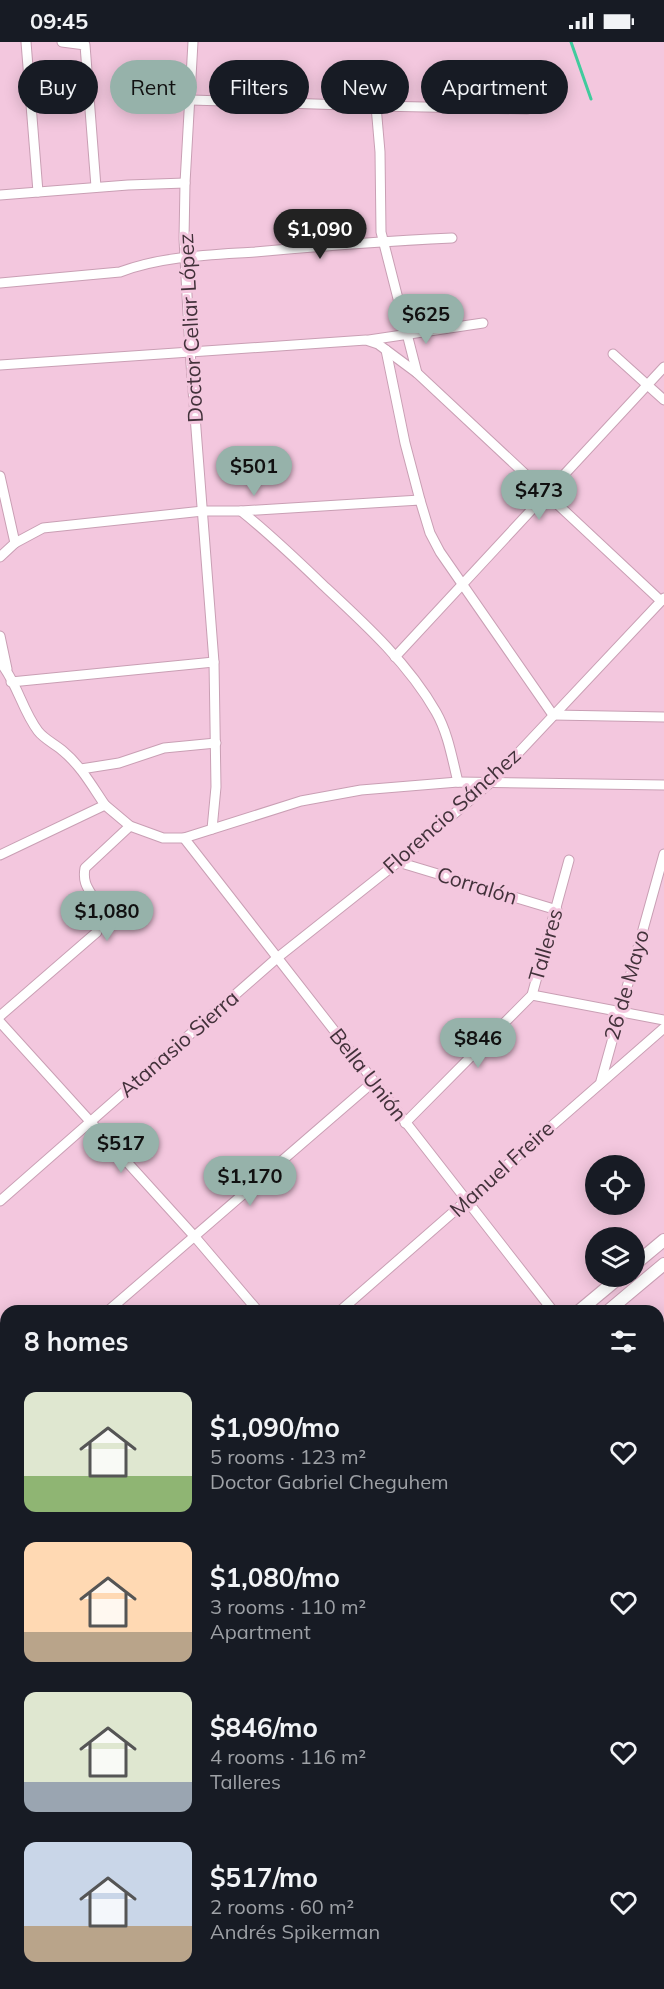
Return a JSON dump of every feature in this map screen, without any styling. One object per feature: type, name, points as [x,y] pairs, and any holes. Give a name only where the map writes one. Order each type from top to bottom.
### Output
[{"type":"main road","points":[[645,1256],[664,1240]]},
{"type":"main road","points":[[615,1305],[664,1264]]},
{"type":"main road","points":[[586,1305],[608,1287]]},
{"type":"street","points":[[26,42],[38,192]]},
{"type":"street","points":[[63,42],[85,45],[96,187]]},
{"type":"street","name":"Doctor Celiar López","points":[[192,60],[193,42]]},
{"type":"street","points":[[197,100],[321,104]]},
{"type":"street","name":"Doctor Celiar López","points":[[190,114],[185,183],[185,257],[214,662],[216,787],[212,829]]},
{"type":"street","points":[[377,114],[380,152],[381,232],[417,374]]},
{"type":"street","points":[[0,195],[185,183]]},
{"type":"street","points":[[0,283],[120,272],[137,266],[185,257],[383,241],[452,238]]},
{"type":"street","points":[[0,365],[366,340],[483,324]]},
{"type":"street","points":[[366,340],[378,344],[417,374],[662,600]]},
{"type":"street","points":[[386,350],[405,443],[420,500],[435,543],[553,715],[664,717]]},
{"type":"street","points":[[613,354],[664,400]]},
{"type":"street","points":[[395,657],[664,367]]},
{"type":"street","points":[[0,476],[15,543]]},
{"type":"street","points":[[0,556],[15,543],[44,528],[203,511],[241,511],[420,500]]},
{"type":"street","points":[[241,511],[273,537],[354,613],[409,672],[436,712],[447,736],[458,782]]},
{"type":"street","name":"Florencio Sánchez","points":[[277,958],[398,862],[491,782],[662,600]]},
{"type":"street","points":[[0,636],[11,682],[38,732],[64,751],[81,769],[105,806],[130,826],[163,838],[184,838],[311,799],[361,790],[458,782],[664,786]]},
{"type":"street","points":[[0,662],[8,671]]},
{"type":"street","points":[[11,682],[214,662]]},
{"type":"street","points":[[81,769],[120,763],[164,748],[216,743]]},
{"type":"street","points":[[0,855],[105,806]]},
{"type":"street","points":[[0,1016],[98,932],[99,906],[90,894],[83,878],[86,868],[130,826]]},
{"type":"street","name":"Bella Unión","points":[[184,838],[548,1305]]},
{"type":"street","name":"26 de Mayo","points":[[601,1081],[664,854]]},
{"type":"street","name":"Talleres","points":[[405,1123],[532,995],[569,860]]},
{"type":"street","name":"Corralón","points":[[398,862],[557,910]]},
{"type":"street","name":"Atanasio Sierra","points":[[0,1201],[277,958]]},
{"type":"street","points":[[532,995],[664,1020]]},
{"type":"street","points":[[0,1022],[91,1120],[253,1305]]},
{"type":"street","name":"Manuel Freire","points":[[347,1305],[664,1028]]},
{"type":"street","points":[[115,1305],[373,1082]]},
{"type":"waterway","points":[[571,42],[591,99]]}]
